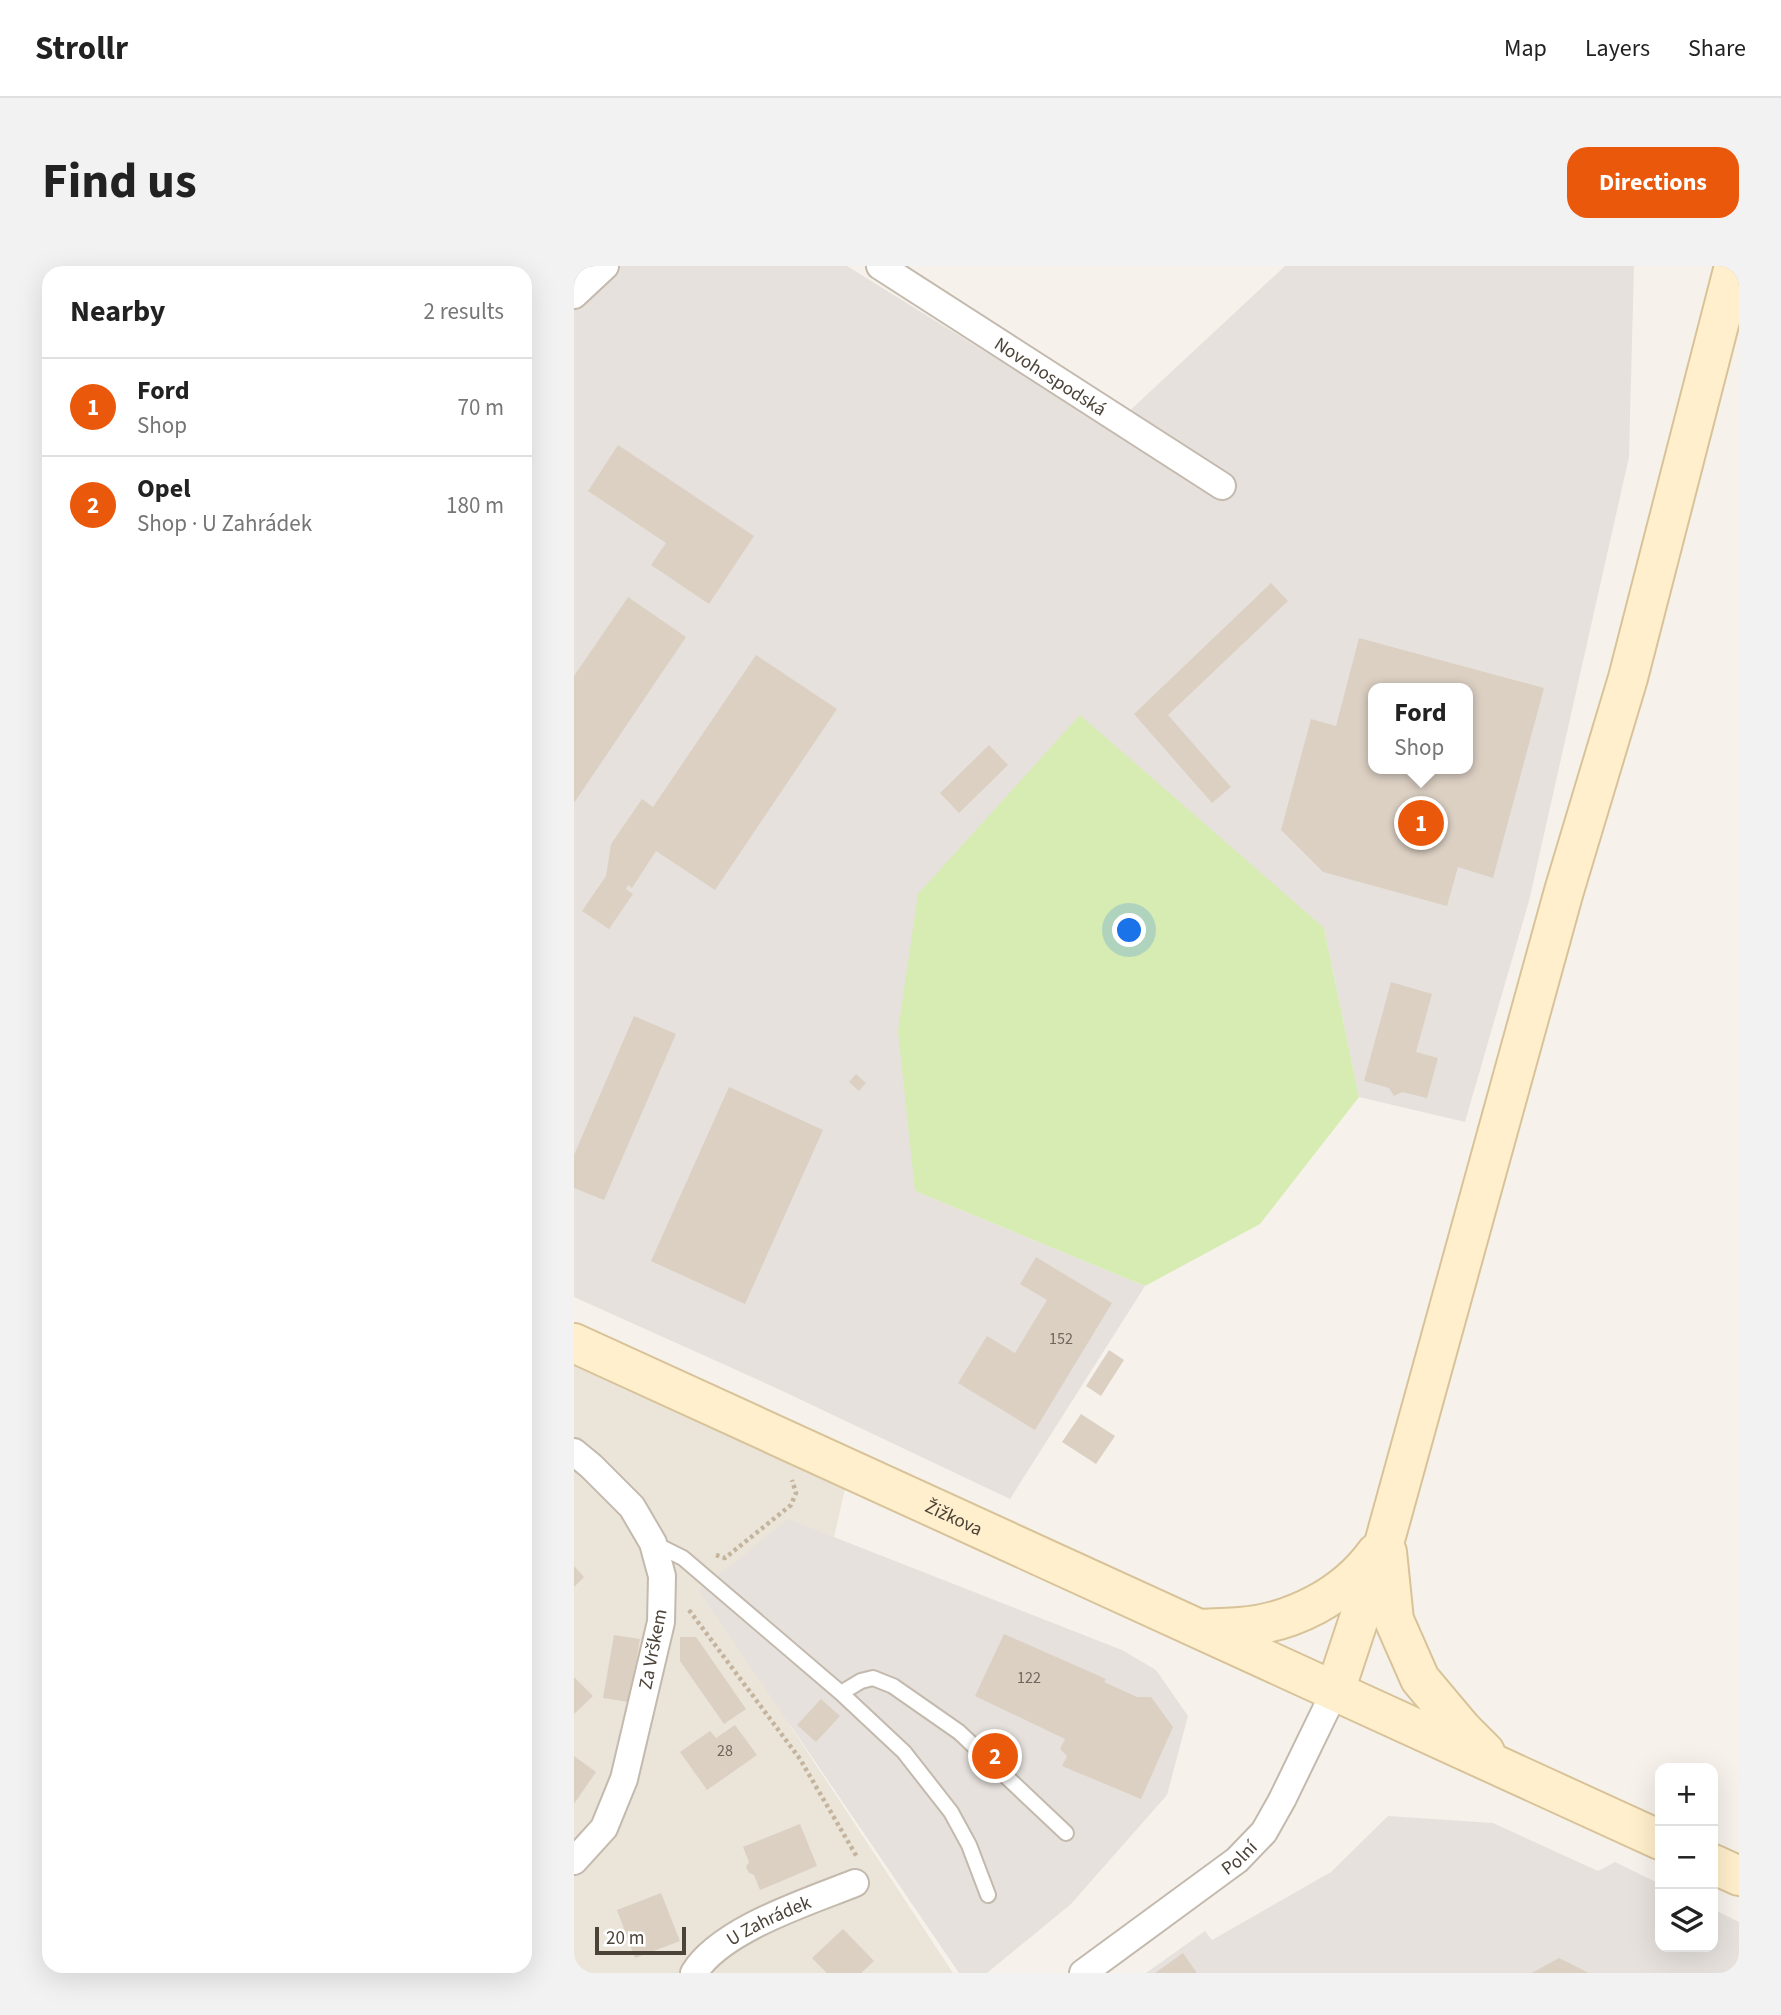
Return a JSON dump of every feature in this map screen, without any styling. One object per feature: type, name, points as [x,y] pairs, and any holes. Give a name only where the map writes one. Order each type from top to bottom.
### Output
[{"type":"main road","points":[[1335,1691],[1385,1540],[1564,891],[1628,678],[1734,266]]},
{"type":"main road","name":"Žižkova","points":[[574,1343],[1655,1838]]},
{"type":"main road","points":[[1198,1629],[1242,1627],[1290,1616],[1338,1592],[1367,1565],[1385,1540]]},
{"type":"main road","points":[[1385,1540],[1394,1620],[1420,1679],[1462,1729],[1499,1766]]},
{"type":"main road","points":[[1718,1866],[1739,1876]]},
{"type":"street","points":[[574,295],[605,266]]},
{"type":"street","name":"Novohospodská","points":[[880,266],[1222,486]]},
{"type":"street","name":"Za Vrškem","points":[[574,1452],[632,1507],[653,1543],[662,1576],[661,1622],[624,1779],[604,1828],[574,1861]]},
{"type":"street","name":"Polní","points":[[1083,1973],[1237,1860],[1264,1832],[1335,1691]]},
{"type":"street","name":"U Zahrádek","points":[[694,1973],[698,1965],[723,1944],[751,1926],[855,1883]]},
{"type":"lane","points":[[653,1543],[683,1558],[841,1693],[904,1752],[951,1812],[969,1845],[988,1895]]},
{"type":"lane","points":[[841,1693],[860,1681],[873,1678],[893,1686],[959,1731],[1066,1832]]},
{"type":"path","points":[[683,1558],[706,1553],[725,1558],[790,1506],[796,1493],[791,1475],[769,1432]]},
{"type":"path","points":[[662,1576],[800,1759],[866,1875],[855,1883]]},
{"type":"shaded area","points":[[574,266],[847,266],[1110,429],[1285,266],[1634,266],[1629,457],[1529,901],[1465,1122],[1359,1097],[1324,928],[915,1191],[1145,1286],[1010,1499],[776,1388],[574,1297]]},
{"type":"shaded area","points":[[574,1345],[849,1471],[791,1727],[953,1973],[574,1973]]},
{"type":"shaded area","points":[[788,1519],[1122,1650],[1156,1670],[1188,1716],[1167,1795],[1071,1904],[987,1973],[959,1973],[699,1591]]},
{"type":"shaded area","points":[[1388,1816],[1493,1823],[1598,1871],[1615,1862],[1655,1882],[1655,1952],[1718,1952],[1718,1912],[1739,1922],[1739,1973],[1146,1973],[1205,1931],[1212,1940],[1331,1872]]},
{"type":"green space","points":[[1080,715],[1324,928],[1359,1097],[1260,1224],[1145,1286],[915,1191],[898,1031],[918,894]]},
{"type":"building","points":[[618,445],[754,536],[709,604],[651,565],[666,543],[588,491]]},
{"type":"building","points":[[1271,583],[1288,601],[1168,715],[1231,787],[1212,803],[1134,714]]},
{"type":"building","points":[[628,597],[686,637],[574,803],[574,676]]},
{"type":"building","points":[[1359,638],[1544,688],[1493,878],[1458,867],[1447,906],[1323,872],[1281,830],[1311,719],[1336,726]]},
{"type":"building","points":[[756,655],[837,709],[715,890],[656,851],[632,888],[628,885],[626,889],[633,894],[609,929],[582,911],[606,876],[611,844],[642,799],[653,807]]},
{"type":"building","points":[[989,745],[1008,765],[959,813],[940,793]]},
{"type":"building","points":[[1391,982],[1432,994],[1416,1052],[1438,1058],[1427,1098],[1402,1092],[1394,1096],[1389,1088],[1364,1081]]},
{"type":"building","points":[[634,1016],[676,1034],[604,1200],[574,1188],[574,1155]]},
{"type":"building","points":[[856,1074],[866,1083],[859,1091],[849,1082]]},
{"type":"building","points":[[729,1087],[823,1130],[745,1304],[651,1261]]},
{"type":"building","points":[[1036,1257],[1112,1303],[1035,1430],[958,1383],[987,1336],[1015,1353],[1047,1300],[1020,1284]]},
{"type":"building","points":[[1109,1350],[1124,1360],[1101,1396],[1086,1386]]},
{"type":"building","points":[[1081,1414],[1115,1436],[1096,1464],[1062,1442]]},
{"type":"building","points":[[574,1566],[584,1577],[574,1587]]},
{"type":"building","points":[[1004,1634],[1106,1679],[1104,1682],[1137,1697],[1151,1697],[1173,1727],[1141,1799],[1062,1766],[1067,1756],[1060,1749],[1065,1739],[975,1696]]},
{"type":"building","points":[[614,1635],[640,1639],[629,1702],[603,1698]]},
{"type":"building","points":[[680,1637],[696,1637],[746,1709],[724,1724],[680,1661]]},
{"type":"building","points":[[574,1677],[593,1696],[574,1714]]},
{"type":"building","points":[[821,1699],[840,1716],[816,1742],[797,1725]]},
{"type":"building","points":[[735,1725],[757,1755],[707,1790],[680,1752],[710,1731],[716,1738]]},
{"type":"building","points":[[574,1756],[596,1772],[574,1804]]},
{"type":"building","points":[[800,1824],[817,1866],[760,1890],[754,1875],[749,1873],[746,1867],[749,1862],[743,1847]]},
{"type":"building","points":[[661,1893],[680,1941],[635,1958],[617,1910]]},
{"type":"building","points":[[843,1929],[874,1961],[861,1973],[827,1973],[812,1958]]},
{"type":"building","points":[[1183,1953],[1197,1973],[1155,1973]]},
{"type":"building","points":[[1559,1958],[1589,1973],[1532,1973]]},
{"type":"place","name":"Ford","points":[[1421,823]]},
{"type":"place","name":"Opel","points":[[995,1756]]}]
